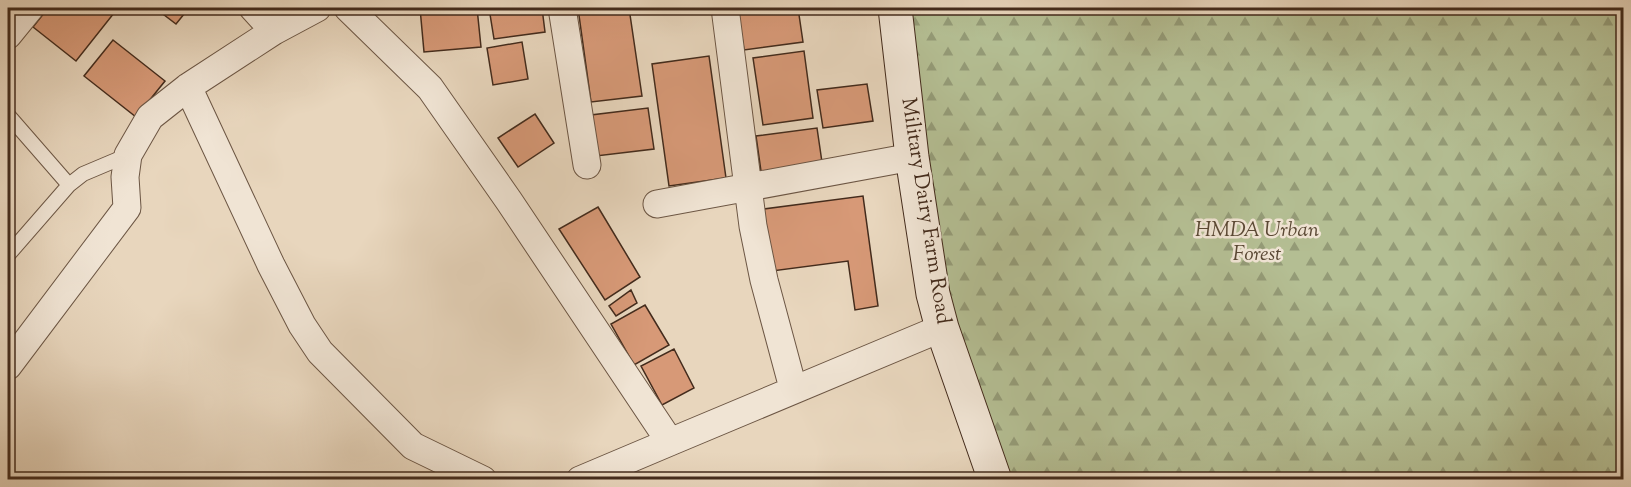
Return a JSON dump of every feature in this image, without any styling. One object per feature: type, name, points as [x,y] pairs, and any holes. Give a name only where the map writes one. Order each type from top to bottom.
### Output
[{"type":"main road","name":"Military Dairy Farm Road","points":[[895,8],[912,157],[933,294],[942,328],[995,480]]},
{"type":"street","points":[[8,35],[30,8]]},
{"type":"street","points":[[254,8],[274,31]]},
{"type":"street","points":[[8,366],[127,208],[125,177],[128,154],[150,117],[188,87],[274,31],[317,8]]},
{"type":"street","points":[[348,8],[430,88],[509,201],[670,442]]},
{"type":"street","points":[[562,8],[586,165]]},
{"type":"street","points":[[725,8],[753,226],[764,280],[793,388]]},
{"type":"street","points":[[188,87],[271,266],[302,325],[320,352],[414,446],[483,480]]},
{"type":"street","points":[[657,204],[912,157]]},
{"type":"street","points":[[580,480],[793,388],[942,328]]},
{"type":"lane","points":[[8,115],[69,185]]},
{"type":"lane","points":[[8,255],[69,185],[83,174],[128,154]]},
{"type":"green space","name":"HMDA Urban Forest","points":[[890,8],[1623,8],[1623,479],[1003,479],[943,323]]},
{"type":"building","points":[[48,8],[118,8],[76,61],[33,27]]},
{"type":"building","points":[[155,8],[189,8],[176,24]]},
{"type":"building","points":[[420,8],[477,8],[481,47],[424,52]]},
{"type":"building","points":[[489,8],[542,8],[545,32],[494,39]]},
{"type":"building","points":[[578,8],[629,8],[642,96],[591,102]]},
{"type":"building","points":[[798,8],[803,42],[744,50],[738,11]]},
{"type":"building","points":[[113,40],[165,81],[136,117],[84,76]]},
{"type":"building","points":[[522,42],[528,79],[493,85],[487,48]]},
{"type":"building","points":[[804,51],[813,118],[763,125],[753,58]]},
{"type":"building","points":[[709,56],[726,178],[669,186],[652,64]]},
{"type":"building","points":[[867,84],[873,121],[823,128],[817,90]]},
{"type":"building","points":[[648,108],[654,149],[596,156],[591,115]]},
{"type":"building","points":[[535,114],[554,143],[518,167],[498,138]]},
{"type":"building","points":[[817,128],[823,169],[762,178],[756,136]]},
{"type":"building","points":[[863,196],[878,306],[855,310],[848,261],[772,271],[764,209]]},
{"type":"building","points":[[598,207],[640,277],[605,300],[559,229]]},
{"type":"building","points":[[631,290],[637,303],[616,316],[609,306]]},
{"type":"building","points":[[645,305],[669,345],[634,365],[611,324]]},
{"type":"building","points":[[674,349],[694,388],[662,405],[641,366]]}]
